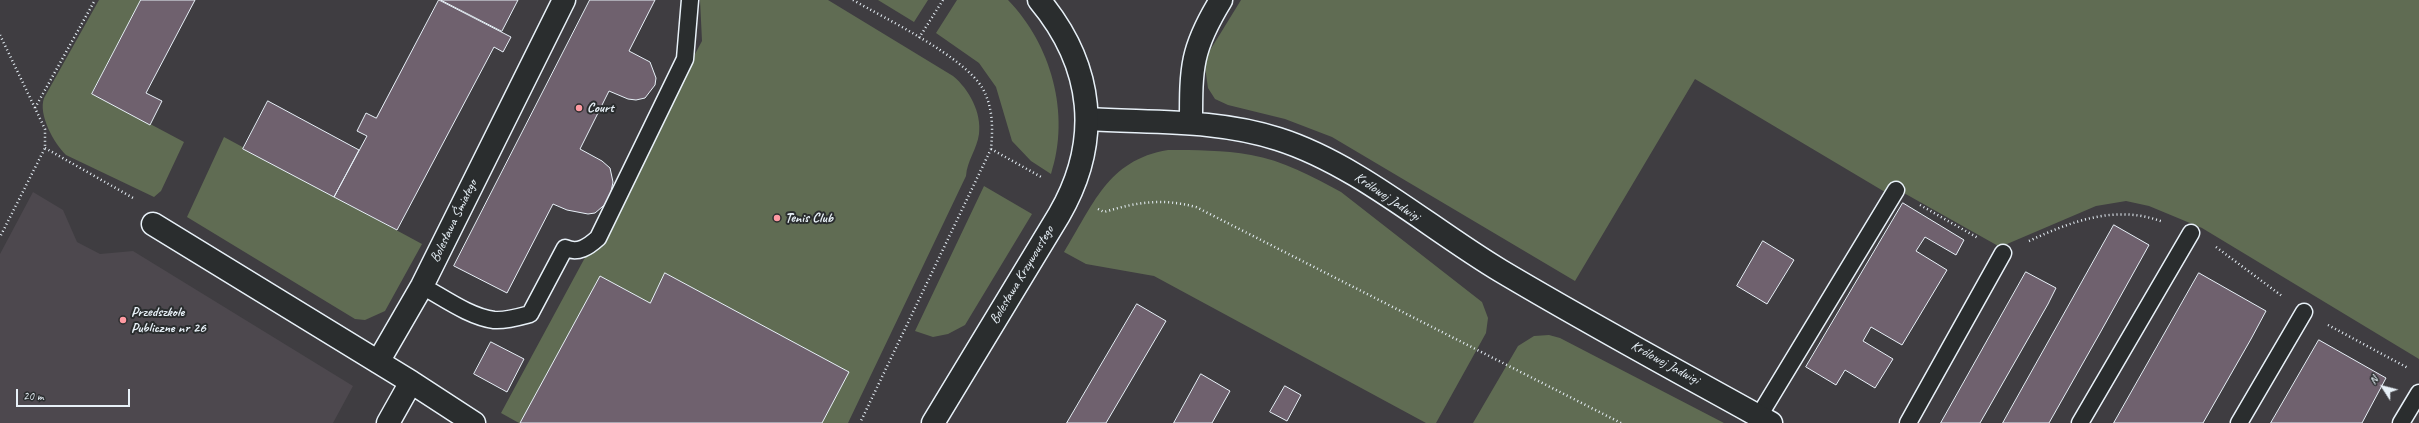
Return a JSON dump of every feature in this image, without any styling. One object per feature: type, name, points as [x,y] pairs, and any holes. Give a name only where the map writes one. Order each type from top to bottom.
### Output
[{"type":"street","name":"Bolesława Śmiałego","points":[[378,362],[422,286],[564,0]]},
{"type":"street","points":[[1039,0],[1061,30],[1072,53],[1082,85],[1088,119]]},
{"type":"street","points":[[1191,123],[1191,80],[1197,45],[1204,28],[1221,0]]},
{"type":"street","name":"Królowej Jadwigi","points":[[1088,119],[1191,123],[1247,130],[1311,151],[1347,170],[1501,271],[1765,420]]},
{"type":"street","name":"Bolesława Krzywoustego","points":[[933,423],[1071,194],[1080,168],[1088,119]]},
{"type":"street","points":[[153,224],[411,382],[474,423]]},
{"type":"street","points":[[388,423],[411,382]]},
{"type":"lane","points":[[422,286],[478,316],[494,320],[513,319],[530,314],[564,248],[572,251],[581,250],[598,238],[685,59],[690,0]]},
{"type":"lane","points":[[1765,420],[1896,190]]},
{"type":"lane","points":[[2080,423],[2191,233]]},
{"type":"lane","points":[[1908,423],[2002,253]]},
{"type":"lane","points":[[2239,423],[2304,312]]},
{"type":"lane","points":[[2401,423],[2419,393]]},
{"type":"path","points":[[35,108],[95,0]]},
{"type":"path","points":[[853,0],[919,39],[967,71],[982,88],[989,104],[993,127],[991,149],[860,423]]},
{"type":"path","points":[[919,39],[943,0]]},
{"type":"path","points":[[0,35],[45,129],[45,148],[0,237]]},
{"type":"path","points":[[45,148],[132,196],[153,224]]},
{"type":"path","points":[[991,149],[1104,212],[1135,203],[1158,201],[1196,207],[1621,423]]},
{"type":"shaded area","name":"Przedszkole Publiczne nr 26","points":[[33,192],[63,210],[77,242],[100,254],[133,251],[353,386],[333,423],[0,423],[0,254]]},
{"type":"green space","points":[[99,0],[141,0],[92,93],[184,142],[161,191],[154,197],[66,155],[52,136],[45,120],[43,112],[44,98]]},
{"type":"green space","name":"Tenis Club","points":[[700,0],[828,0],[953,76],[959,81],[969,95],[978,118],[978,139],[968,165],[966,176],[848,423],[519,423],[501,413],[702,41]]},
{"type":"green space","points":[[878,0],[928,0],[914,22]]},
{"type":"green space","points":[[957,0],[1008,0],[1036,37],[1046,59],[1058,104],[1059,128],[1057,151],[1051,174],[1031,161],[1012,141],[996,87],[979,63],[936,33]]},
{"type":"green space","points":[[1241,0],[2419,0],[2419,359],[2202,228],[2149,206],[2126,201],[2096,206],[2000,247],[1895,188],[1890,195],[1695,79],[1575,281],[1332,137],[1285,119],[1228,105],[1215,99],[1208,88],[1204,60]]},
{"type":"green space","points":[[224,137],[422,244],[385,311],[365,320],[355,319],[187,217]]},
{"type":"green space","points":[[1168,150],[1199,150],[1241,153],[1263,157],[1308,175],[1341,192],[1482,302],[1488,318],[1486,333],[1436,423],[1426,423],[1154,276],[1086,264],[1064,252],[1094,202],[1116,175],[1130,164],[1147,155]]},
{"type":"green space","points":[[984,186],[1032,214],[965,325],[948,334],[933,337],[915,331]]},
{"type":"green space","points":[[1549,335],[1560,338],[1724,423],[1473,423],[1518,346],[1534,336]]},
{"type":"building","points":[[141,0],[195,0],[146,93],[162,101],[150,125],[92,94]]},
{"type":"building","points":[[439,0],[511,37],[503,52],[494,47],[397,230],[334,197],[367,136],[357,131],[366,113],[376,118]]},
{"type":"building","points":[[441,0],[518,0],[502,31]]},
{"type":"building","points":[[590,0],[655,0],[629,51],[650,62],[656,78],[655,85],[645,98],[636,100],[628,99],[609,91],[580,149],[602,161],[610,168],[613,182],[609,201],[595,213],[588,214],[567,210],[553,204],[507,293],[454,266]]},
{"type":"building","points":[[268,101],[359,150],[334,197],[243,149]]},
{"type":"building","points":[[1903,203],[1964,240],[1956,255],[1925,237],[1916,251],[1947,270],[1902,345],[1871,327],[1863,341],[1893,359],[1875,388],[1845,370],[1836,385],[1806,367]]},
{"type":"building","points":[[2114,225],[2149,245],[2100,333],[2049,423],[2003,423]]},
{"type":"building","points":[[1763,241],[1794,260],[1767,304],[1737,286]]},
{"type":"building","points":[[2026,272],[2056,288],[2048,304],[1980,423],[1941,423]]},
{"type":"building","points":[[665,273],[849,372],[822,423],[520,423],[600,276],[650,303]]},
{"type":"building","points":[[2199,273],[2266,311],[2251,339],[2203,423],[2114,423]]},
{"type":"building","points":[[1137,304],[1166,321],[1106,423],[1067,423]]},
{"type":"building","points":[[2319,340],[2386,378],[2362,423],[2271,423]]},
{"type":"building","points":[[491,342],[524,359],[507,392],[474,374]]},
{"type":"building","points":[[1201,374],[1230,391],[1212,423],[1174,423]]},
{"type":"building","points":[[1285,386],[1301,395],[1287,421],[1270,412]]},
{"type":"place","name":"Court","points":[[579,108]]},
{"type":"place","name":"Tenis Club","points":[[777,218]]},
{"type":"place","name":"Przedszkole Publiczne nr 26","points":[[123,320]]}]
